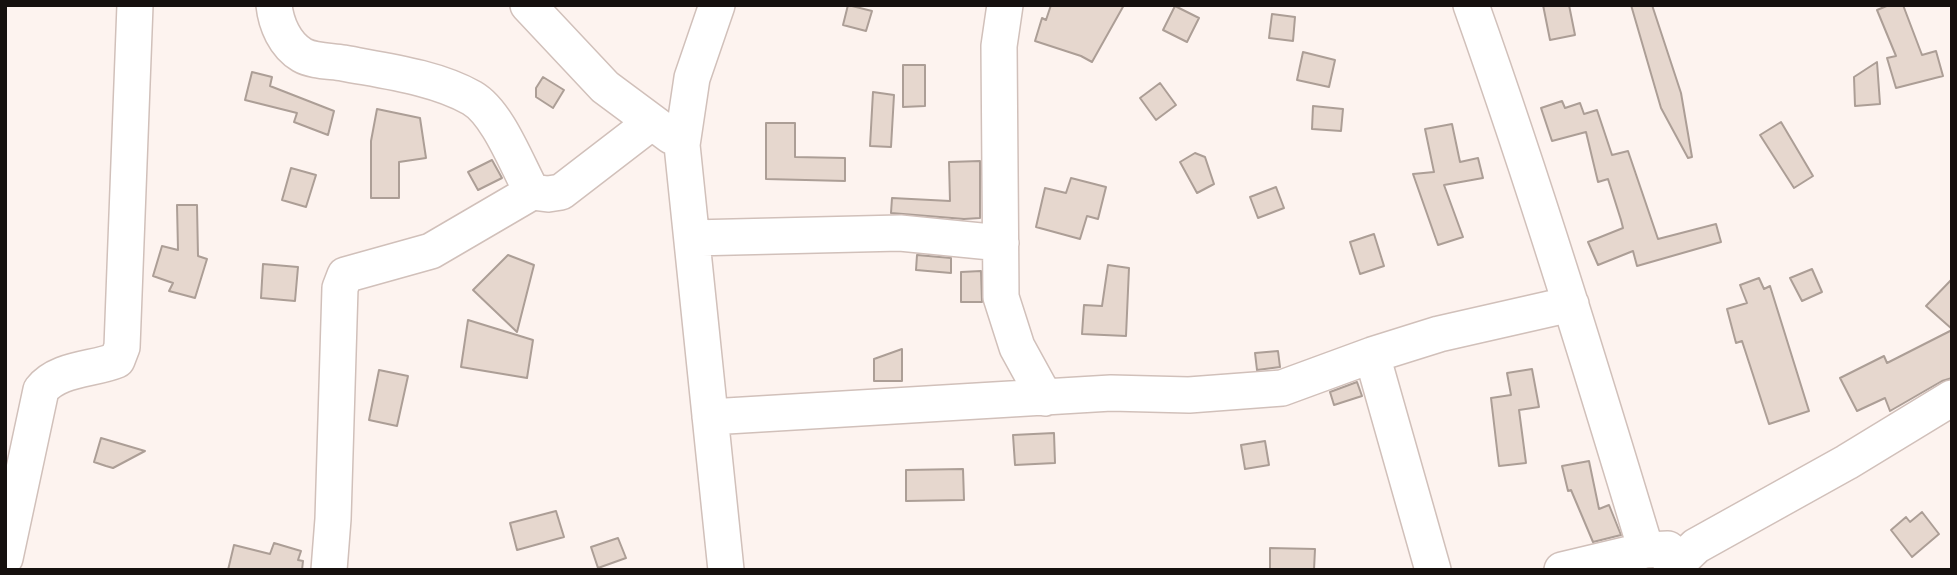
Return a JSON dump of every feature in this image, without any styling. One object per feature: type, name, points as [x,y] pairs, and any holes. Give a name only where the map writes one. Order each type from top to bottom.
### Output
[{"type":"street","points":[[5,558],[14,487],[41,390],[48,380],[117,360],[122,347],[135,5]]},
{"type":"street","points":[[274,5],[284,39],[302,55],[422,79],[471,98],[484,108],[494,122],[532,191]]},
{"type":"street","points":[[528,5],[605,87],[682,145]]},
{"type":"street","points":[[717,5],[692,78],[682,145],[726,570]]},
{"type":"street","points":[[1005,5],[999,46],[1002,297],[1017,347],[1045,398]]},
{"type":"street","points":[[1471,5],[1504,96],[1658,560]]},
{"type":"street","points":[[329,570],[342,281],[345,275],[432,251],[532,191],[548,194],[561,192],[652,122]]},
{"type":"street","points":[[692,238],[900,233],[1001,243]]},
{"type":"street","points":[[710,417],[1111,393],[1189,395],[1282,388],[1439,334],[1571,304]]},
{"type":"street","points":[[1372,355],[1433,570]]},
{"type":"street","points":[[1562,570],[1658,560],[1696,546],[1847,462],[1952,398]]},
{"type":"building","points":[[848,5],[872,11],[866,31],[843,25]]},
{"type":"building","points":[[1051,5],[1124,5],[1092,62],[1035,41],[1042,18],[1046,20]]},
{"type":"building","points":[[1543,5],[1569,5],[1575,35],[1550,40]]},
{"type":"building","points":[[1631,5],[1652,5],[1681,93],[1692,157],[1688,158],[1661,108]]},
{"type":"building","points":[[1889,5],[1903,5],[1922,55],[1936,51],[1943,76],[1896,88],[1887,58],[1896,56],[1877,10]]},
{"type":"building","points":[[1175,6],[1199,18],[1187,42],[1163,30]]},
{"type":"building","points":[[1272,14],[1295,17],[1293,41],[1269,38]]},
{"type":"building","points":[[1303,52],[1335,60],[1329,87],[1297,80]]},
{"type":"building","points":[[1877,62],[1880,104],[1855,106],[1854,77]]},
{"type":"building","points":[[903,65],[925,65],[925,106],[903,107]]},
{"type":"building","points":[[252,72],[272,77],[270,86],[334,111],[328,135],[294,122],[297,113],[245,100]]},
{"type":"building","points":[[543,77],[564,90],[553,108],[536,97],[536,88]]},
{"type":"building","points":[[1160,83],[1176,105],[1156,120],[1140,98]]},
{"type":"building","points":[[873,92],[894,95],[891,147],[870,146]]},
{"type":"building","points":[[1562,101],[1565,108],[1580,103],[1584,114],[1597,110],[1612,155],[1628,151],[1658,239],[1716,224],[1721,242],[1637,266],[1633,251],[1598,265],[1588,242],[1623,228],[1608,179],[1598,182],[1586,132],[1552,141],[1541,108]]},
{"type":"building","points":[[1313,106],[1343,109],[1341,131],[1312,129]]},
{"type":"building","points":[[377,109],[420,118],[426,158],[399,162],[399,198],[371,198],[371,141]]},
{"type":"building","points":[[1781,122],[1813,176],[1794,188],[1760,135]]},
{"type":"building","points":[[766,123],[795,123],[795,157],[845,158],[845,181],[766,179]]},
{"type":"building","points":[[1452,124],[1460,162],[1478,158],[1483,178],[1444,185],[1463,237],[1438,245],[1413,174],[1434,172],[1425,129]]},
{"type":"building","points":[[1195,153],[1205,157],[1214,184],[1197,193],[1180,162]]},
{"type":"building","points":[[492,160],[502,178],[478,190],[468,172]]},
{"type":"building","points":[[980,161],[980,218],[891,213],[892,198],[950,201],[949,162]]},
{"type":"building","points":[[291,168],[316,175],[306,207],[282,200]]},
{"type":"building","points":[[1071,178],[1106,187],[1098,219],[1087,216],[1080,239],[1036,227],[1045,188],[1066,193]]},
{"type":"building","points":[[1276,187],[1284,208],[1258,218],[1250,197]]},
{"type":"building","points":[[177,205],[197,205],[198,256],[207,259],[195,298],[169,291],[173,283],[153,276],[162,246],[178,250]]},
{"type":"building","points":[[1374,234],[1384,266],[1360,274],[1350,242]]},
{"type":"building","points":[[508,255],[534,265],[517,332],[473,290]]},
{"type":"building","points":[[917,255],[951,258],[951,273],[916,270]]},
{"type":"building","points":[[263,264],[298,267],[295,301],[261,298]]},
{"type":"building","points":[[1108,265],[1129,268],[1126,336],[1082,334],[1084,305],[1102,306]]},
{"type":"building","points":[[1812,269],[1822,292],[1802,301],[1790,278]]},
{"type":"building","points":[[981,271],[982,302],[961,302],[961,272]]},
{"type":"building","points":[[1759,278],[1764,289],[1770,286],[1809,411],[1769,424],[1742,341],[1736,343],[1727,309],[1747,303],[1740,285]]},
{"type":"building","points":[[1952,279],[1952,329],[1926,306]]},
{"type":"building","points":[[468,320],[533,340],[527,378],[461,367]]},
{"type":"building","points":[[1952,330],[1952,378],[1890,411],[1885,398],[1857,411],[1840,378],[1884,356],[1887,363]]},
{"type":"building","points":[[902,349],[902,381],[874,381],[874,359]]},
{"type":"building","points":[[1278,351],[1280,367],[1257,370],[1255,353]]},
{"type":"building","points":[[1532,369],[1539,407],[1519,410],[1526,463],[1499,466],[1491,398],[1511,395],[1507,373]]},
{"type":"building","points":[[379,370],[408,376],[397,426],[369,420]]},
{"type":"building","points":[[1357,382],[1362,396],[1334,405],[1330,392]]},
{"type":"building","points":[[1054,433],[1055,463],[1015,465],[1013,435]]},
{"type":"building","points":[[101,438],[145,451],[113,468],[106,466],[94,462]]},
{"type":"building","points":[[1265,441],[1269,465],[1245,469],[1241,445]]},
{"type":"building","points":[[1589,461],[1599,509],[1609,505],[1621,535],[1593,542],[1571,490],[1568,491],[1562,466]]},
{"type":"building","points":[[963,469],[964,500],[906,501],[906,470]]},
{"type":"building","points":[[556,511],[564,537],[517,550],[510,523]]},
{"type":"building","points":[[1922,512],[1939,534],[1912,557],[1891,530],[1906,517],[1910,522]]},
{"type":"building","points":[[618,538],[626,558],[598,568],[591,547]]},
{"type":"building","points":[[274,543],[301,551],[298,560],[303,561],[302,570],[228,570],[234,545],[270,554]]},
{"type":"building","points":[[1270,548],[1315,549],[1314,570],[1270,570]]}]
